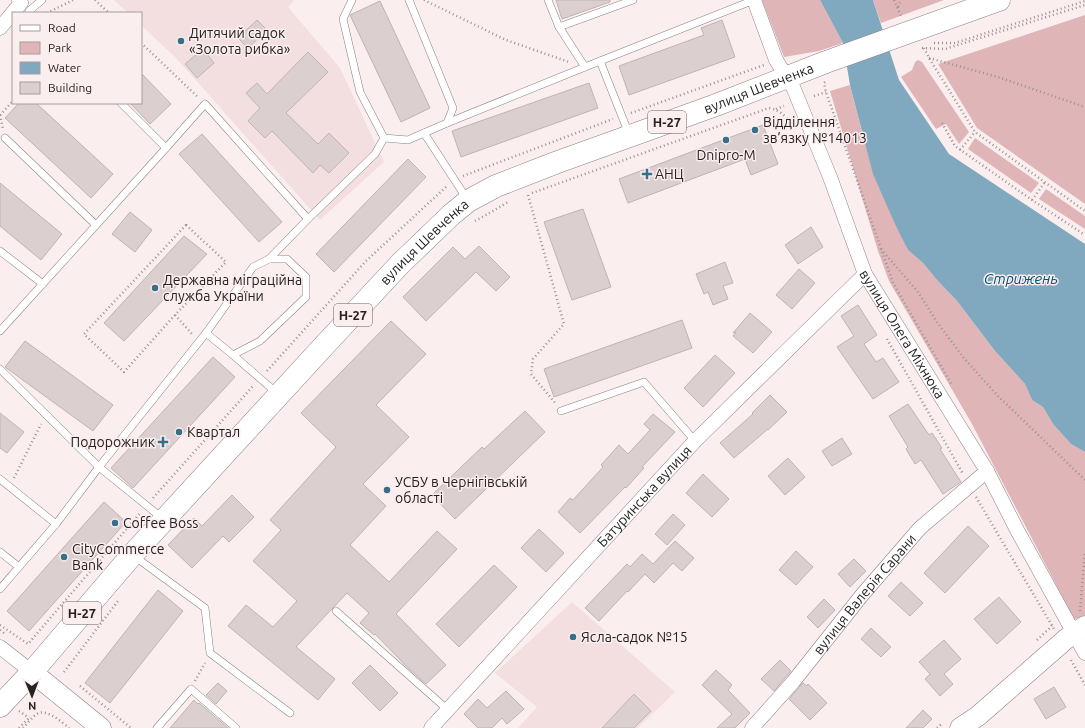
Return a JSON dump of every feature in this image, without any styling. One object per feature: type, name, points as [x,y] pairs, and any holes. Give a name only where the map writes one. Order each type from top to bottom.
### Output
[{"type":"main road","name":"вулиця Шевченка","points":[[0,706],[32,672],[164,519],[400,264],[451,215],[468,201],[496,186],[555,162],[619,140],[626,126],[716,105],[787,77],[827,71],[904,27],[999,0]]},
{"type":"street","name":"вулиця Олега Міхнюка","points":[[754,0],[776,60],[793,87],[830,177],[865,274],[987,471],[1017,530],[1080,630],[1085,653]]},
{"type":"street","points":[[0,28],[12,18]]},
{"type":"street","name":"Батуринська вулиця","points":[[431,728],[695,441],[865,274]]},
{"type":"street","name":"вулиця Валерія Сарани","points":[[752,728],[793,682],[862,595],[920,528],[987,471]]},
{"type":"street","points":[[960,728],[973,722],[1056,647],[1080,630]]},
{"type":"street","points":[[0,647],[102,728]]},
{"type":"lane","points":[[25,7],[42,0]]},
{"type":"lane","points":[[352,0],[343,18],[360,92],[384,138]]},
{"type":"lane","points":[[409,0],[453,108],[447,123]]},
{"type":"lane","points":[[548,0],[559,27],[585,67]]},
{"type":"lane","points":[[559,27],[633,0]]},
{"type":"lane","points":[[384,138],[408,140],[585,67],[754,0]]},
{"type":"lane","points":[[600,61],[626,126]]},
{"type":"lane","points":[[122,104],[166,148]]},
{"type":"lane","points":[[0,332],[205,104],[308,219]]},
{"type":"lane","points":[[424,134],[468,201]]},
{"type":"lane","points":[[5,138],[96,225]]},
{"type":"lane","points":[[0,589],[56,524],[99,467],[199,342],[253,267],[269,259],[375,154],[384,138]]},
{"type":"lane","points":[[0,251],[43,284]]},
{"type":"lane","points":[[233,355],[260,341],[306,297],[306,277],[286,259],[269,259]]},
{"type":"lane","points":[[206,333],[279,395]]},
{"type":"lane","points":[[0,369],[99,467],[164,519]]},
{"type":"lane","points":[[561,410],[644,382],[695,441]]},
{"type":"lane","points":[[0,479],[56,524]]},
{"type":"lane","points":[[0,552],[19,567]]},
{"type":"lane","points":[[132,555],[205,608],[210,653],[290,713]]},
{"type":"lane","points":[[336,611],[448,710]]},
{"type":"lane","points":[[157,728],[191,689],[236,728]]},
{"type":"path","points":[[49,12],[73,0]]},
{"type":"path","points":[[95,0],[108,12]]},
{"type":"path","points":[[424,0],[506,40],[585,67]]},
{"type":"path","points":[[894,0],[904,27]]},
{"type":"path","points":[[897,7],[901,0]]},
{"type":"path","points":[[931,43],[955,43],[1085,1]]},
{"type":"path","points":[[1085,5],[946,49],[924,48],[975,132],[1085,211]]},
{"type":"path","points":[[142,44],[205,104]]},
{"type":"path","points":[[929,58],[998,77],[1085,108]]},
{"type":"path","points":[[0,625],[28,644],[146,505],[366,261],[454,179],[626,126],[767,64]]},
{"type":"path","points":[[827,71],[824,83],[826,92],[893,284],[955,390]]},
{"type":"path","points":[[814,96],[826,92]]},
{"type":"path","points":[[0,115],[12,102]]},
{"type":"path","points":[[776,109],[784,106]]},
{"type":"path","points":[[522,197],[769,108],[776,109],[785,115],[794,128]]},
{"type":"path","points":[[942,124],[955,146],[960,150],[1085,235]]},
{"type":"path","points":[[960,150],[975,132]]},
{"type":"path","points":[[1032,200],[1045,182]]},
{"type":"path","points":[[528,194],[564,324],[533,359],[531,374],[561,410]]},
{"type":"path","points":[[469,223],[509,201]]},
{"type":"path","points":[[186,226],[226,262],[175,315],[124,372],[84,334],[186,226]]},
{"type":"path","points":[[880,248],[918,292],[937,322],[963,357],[997,395],[1085,481]]},
{"type":"path","points":[[175,315],[199,342]]},
{"type":"path","points":[[886,337],[970,486],[1052,626]]},
{"type":"path","points":[[10,487],[46,414]]},
{"type":"path","points":[[1085,552],[1079,615],[1085,612]]},
{"type":"path","points":[[191,689],[210,653]]},
{"type":"path","points":[[1070,659],[1085,685]]},
{"type":"path","points":[[80,686],[131,728]]},
{"type":"path","points":[[23,728],[37,713],[45,712],[69,728]]},
{"type":"path","points":[[19,728],[30,717]]},
{"type":"shaded area","points":[[114,0],[294,0],[288,7],[340,68],[384,162],[320,220],[176,58],[142,26],[142,12],[127,12]]},
{"type":"shaded area","name":"Ясла-садок №15","points":[[572,602],[675,692],[638,728],[518,728],[537,707],[495,673]]},
{"type":"green space","points":[[762,0],[820,0],[843,43],[819,51],[784,57]]},
{"type":"green space","points":[[873,0],[944,0],[881,23]]},
{"type":"green space","points":[[1085,15],[1085,204],[977,128],[938,64]]},
{"type":"green space","points":[[918,60],[922,62],[969,132],[959,144],[946,124],[936,129],[901,77],[912,70],[915,62]]},
{"type":"green space","points":[[850,85],[864,140],[908,250],[923,263],[957,301],[995,351],[1025,384],[1032,400],[1043,407],[1053,424],[1071,444],[1085,452],[1085,615],[1080,618],[1074,619],[972,424],[889,281],[878,251],[830,91]]},
{"type":"green space","points":[[975,138],[1039,183],[1031,193],[968,149]]},
{"type":"green space","points":[[1046,189],[1085,216],[1085,229],[1039,199]]},
{"type":"water","name":"Стрижень","points":[[820,0],[873,0],[899,80],[949,154],[1085,244],[1085,452],[1071,444],[1053,424],[1043,407],[1032,400],[1025,384],[995,351],[957,301],[923,263],[908,250],[873,174],[850,85],[843,43]]},
{"type":"building","points":[[556,0],[610,0],[610,2],[562,19]]},
{"type":"building","points":[[380,1],[430,108],[401,122],[350,15]]},
{"type":"building","points":[[257,20],[267,30],[248,48],[238,38]]},
{"type":"building","points":[[722,20],[735,57],[629,95],[619,66],[704,35],[701,28]]},
{"type":"building","points":[[203,49],[214,63],[197,78],[185,64]]},
{"type":"building","points":[[308,52],[328,72],[286,113],[318,144],[329,133],[349,153],[329,173],[320,165],[313,173],[272,131],[265,138],[248,121],[260,108],[246,93],[257,83],[267,94]]},
{"type":"building","points":[[142,74],[171,104],[150,124],[131,104],[142,104]]},
{"type":"building","points":[[589,83],[598,108],[461,157],[452,131]]},
{"type":"building","points":[[18,104],[37,104],[113,174],[91,198],[5,118]]},
{"type":"building","points":[[763,125],[778,164],[751,175],[745,159],[628,203],[619,179]]},
{"type":"building","points":[[202,134],[282,222],[259,242],[179,154]]},
{"type":"building","points":[[408,159],[426,177],[334,272],[316,254]]},
{"type":"building","points":[[0,183],[62,234],[41,260],[0,226]]},
{"type":"building","points":[[583,209],[611,287],[572,300],[544,222]]},
{"type":"building","points":[[130,212],[152,230],[135,252],[112,234]]},
{"type":"building","points":[[811,227],[823,247],[798,264],[785,245]]},
{"type":"building","name":"Державна міграційна служба України","points":[[184,236],[207,254],[124,341],[104,323]]},
{"type":"building","points":[[479,246],[510,277],[496,291],[476,272],[426,321],[403,297],[453,247],[465,259]]},
{"type":"building","points":[[725,262],[733,283],[723,286],[728,299],[713,305],[708,292],[704,294],[696,274]]},
{"type":"building","points":[[799,269],[815,283],[792,309],[776,295]]},
{"type":"building","points":[[858,305],[877,335],[864,344],[876,362],[883,358],[899,382],[873,399],[837,347],[854,336],[841,316]]},
{"type":"building","points":[[750,313],[772,332],[753,353],[733,336],[736,332],[733,333]]},
{"type":"building","points":[[682,320],[692,348],[554,397],[544,369]]},
{"type":"building","points":[[391,321],[426,354],[376,405],[409,437],[363,484],[386,506],[350,545],[389,582],[437,531],[457,549],[396,614],[446,665],[426,684],[375,634],[374,635],[360,623],[369,613],[347,593],[296,647],[335,679],[318,700],[228,626],[246,605],[273,627],[297,601],[253,561],[281,530],[270,520],[336,447],[301,413]]},
{"type":"building","points":[[25,341],[113,405],[93,431],[5,367]]},
{"type":"building","points":[[715,355],[735,373],[703,407],[684,388]]},
{"type":"building","points":[[213,357],[235,377],[133,488],[111,468]]},
{"type":"building","points":[[770,395],[787,412],[734,458],[720,443],[753,414],[752,413]]},
{"type":"building","points":[[908,404],[929,435],[932,433],[942,448],[940,449],[961,482],[943,494],[921,460],[915,464],[906,449],[908,447],[889,416]]},
{"type":"building","points":[[525,411],[545,432],[455,519],[432,495],[482,447],[484,449]]},
{"type":"building","points":[[0,413],[24,432],[7,453],[0,448]]},
{"type":"building","points":[[653,414],[675,432],[642,467],[644,468],[626,488],[625,487],[580,533],[558,512],[570,498],[573,500],[603,467],[601,465],[619,445],[628,454],[650,430],[644,424]]},
{"type":"building","points":[[842,438],[852,454],[832,466],[822,451]]},
{"type":"building","points":[[788,458],[805,477],[785,495],[768,476]]},
{"type":"building","points":[[703,474],[729,499],[712,517],[686,493]]},
{"type":"building","points":[[232,495],[254,517],[229,542],[223,536],[192,568],[168,545],[194,518],[202,526]]},
{"type":"building","points":[[104,502],[126,522],[29,631],[7,611]]},
{"type":"building","points":[[673,514],[685,525],[667,545],[655,534]]},
{"type":"building","points":[[968,526],[989,546],[945,593],[924,573]]},
{"type":"building","points":[[539,529],[564,553],[546,572],[521,548]]},
{"type":"building","points":[[675,541],[694,558],[682,571],[673,563],[654,583],[645,574],[599,621],[585,608],[627,564],[630,567],[642,554],[653,564]]},
{"type":"building","points":[[796,551],[813,567],[796,585],[779,570]]},
{"type":"building","points":[[854,559],[866,571],[850,587],[838,574]]},
{"type":"building","points":[[494,565],[517,587],[459,647],[436,624]]},
{"type":"building","points":[[901,582],[923,603],[910,616],[888,596]]},
{"type":"building","points":[[158,590],[183,611],[110,703],[85,683]]},
{"type":"building","points":[[999,597],[1021,622],[997,644],[974,619]]},
{"type":"building","points":[[824,599],[835,610],[818,628],[807,617]]},
{"type":"building","points":[[871,628],[891,647],[881,657],[861,639]]},
{"type":"building","points":[[944,640],[961,659],[944,674],[953,684],[940,696],[925,679],[930,674],[919,662]]},
{"type":"building","points":[[780,660],[791,671],[774,691],[761,679]]},
{"type":"building","points":[[370,665],[398,693],[380,711],[352,683]]},
{"type":"building","points":[[716,670],[732,685],[728,690],[750,713],[735,728],[717,728],[732,714],[702,685]]},
{"type":"building","points":[[218,683],[227,691],[216,704],[206,695]]},
{"type":"building","points":[[803,683],[807,686],[808,684],[827,703],[810,720],[789,699]]},
{"type":"building","points":[[1054,687],[1066,707],[1046,719],[1034,699]]},
{"type":"building","points":[[506,691],[524,709],[507,724],[502,718],[492,728],[478,728],[464,714],[478,699],[487,708]]},
{"type":"building","points":[[634,694],[651,711],[634,728],[602,728]]},
{"type":"building","points":[[194,700],[198,704],[199,703],[228,728],[170,728]]},
{"type":"building","points":[[923,710],[932,719],[923,728],[906,728]]},
{"type":"place","name":"Дитячий садок «Золота рибка»","points":[[181,41]]},
{"type":"place","name":"Відділення зв’язку №14013","points":[[755,130]]},
{"type":"place","name":"Dnipro-M","points":[[726,140]]},
{"type":"place","name":"АНЦ","points":[[647,174]]},
{"type":"place","name":"Державна міграційна служба України","points":[[155,288]]},
{"type":"place","name":"Квартал","points":[[179,432]]},
{"type":"place","name":"Подорожник","points":[[163,442]]},
{"type":"place","name":"УСБУ в Чернігівській області","points":[[387,490]]},
{"type":"place","name":"Coffee Boss","points":[[115,523]]},
{"type":"place","name":"CityCommerce Bank","points":[[64,557]]},
{"type":"place","name":"Ясла-садок №15","points":[[573,637]]}]
